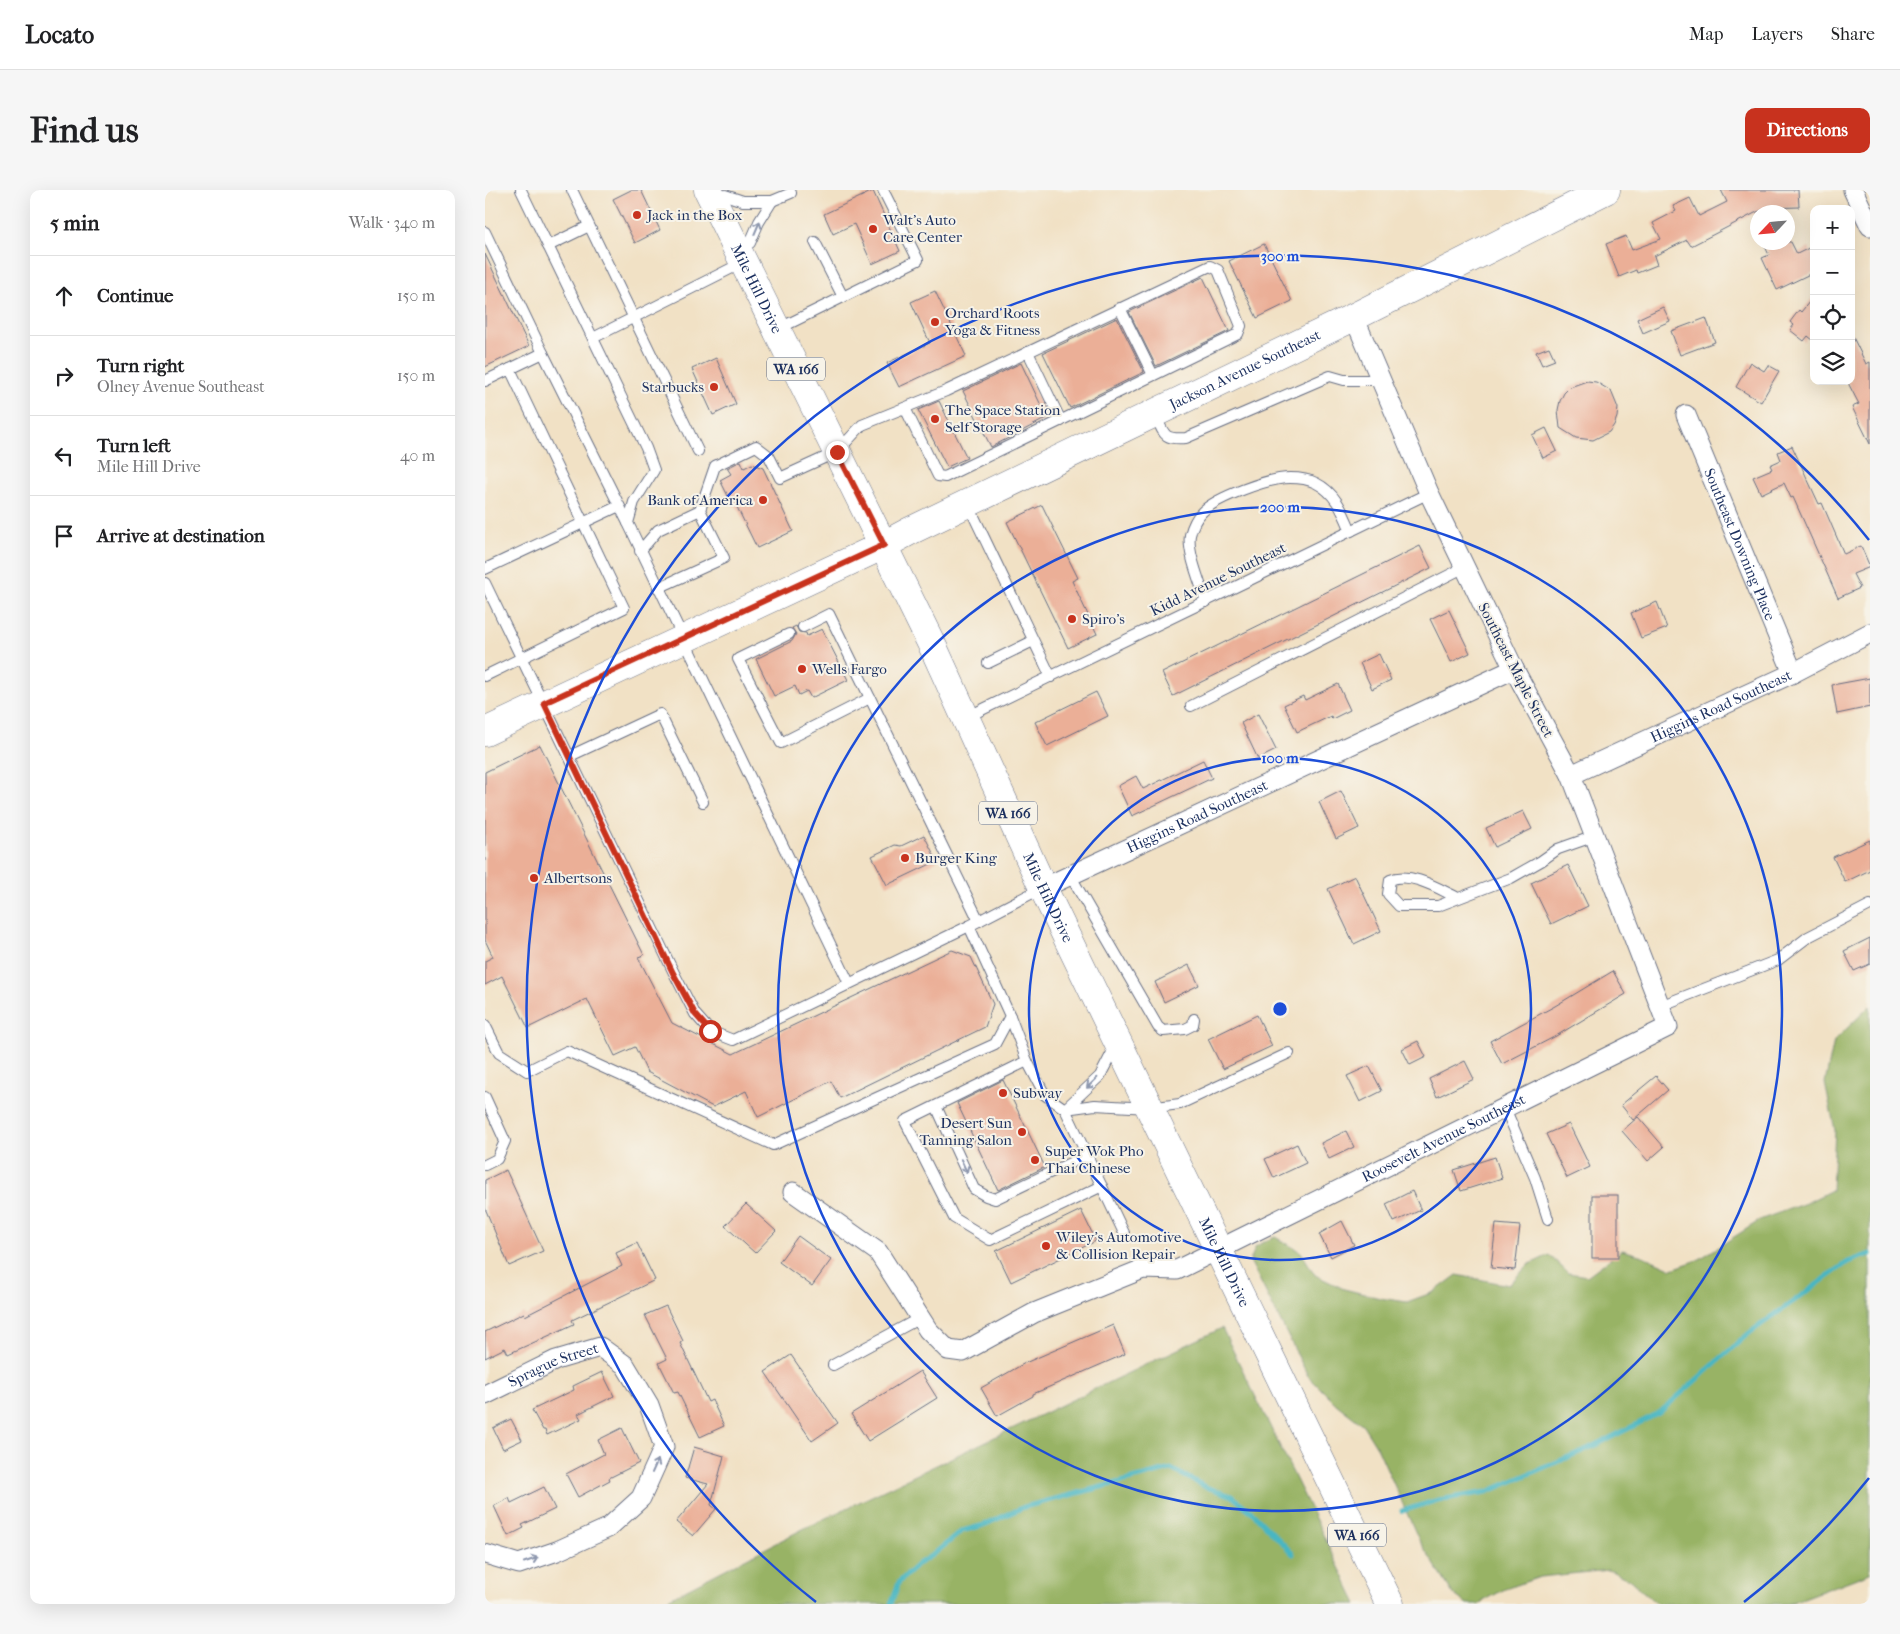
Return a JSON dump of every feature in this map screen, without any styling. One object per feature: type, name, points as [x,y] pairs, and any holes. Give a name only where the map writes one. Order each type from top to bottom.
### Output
[{"type":"main road","name":"Jackson Avenue Southeast","points":[[485,732],[884,545],[1355,317],[1606,190]]},
{"type":"main road","name":"Mile Hill Drive","points":[[710,195],[884,545],[935,651],[1043,888],[1391,1604]]},
{"type":"street","points":[[1853,190],[1870,226]]},
{"type":"street","name":"Southeast Maple Street","points":[[1355,317],[1429,493],[1513,669],[1571,775],[1668,1027]]},
{"type":"street","name":"Southeast Downing Place","points":[[1685,415],[1793,673]]},
{"type":"street","name":"Higgins Road Southeast","points":[[1571,775],[1793,673],[1870,633]]},
{"type":"street","name":"Higgins Road Southeast","points":[[1043,888],[1513,669]]},
{"type":"street","name":"Roosevelt Avenue Southeast","points":[[793,1192],[878,1252],[927,1330],[948,1350],[963,1352],[1043,1310],[1143,1269],[1177,1270],[1668,1027]]},
{"type":"street","name":"Sprague Street","points":[[485,1395],[557,1360],[599,1347],[625,1365],[649,1405],[664,1447],[641,1498],[608,1528],[557,1551],[519,1564],[485,1554]]},
{"type":"lane","points":[[521,190],[646,448],[654,470],[635,502],[627,523]]},
{"type":"lane","points":[[572,190],[698,451]]},
{"type":"lane","points":[[777,330],[918,260],[883,190]]},
{"type":"lane","points":[[710,195],[725,195],[743,201],[772,201],[793,191]]},
{"type":"lane","points":[[593,338],[634,317],[740,256],[750,243],[759,222],[772,201]]},
{"type":"lane","points":[[548,246],[589,226]]},
{"type":"lane","points":[[485,232],[849,983]]},
{"type":"lane","points":[[815,242],[843,297]]},
{"type":"lane","points":[[658,588],[724,558],[700,510],[715,466],[756,446],[769,456],[780,478],[837,452],[861,426],[946,391],[1210,266],[1218,270],[1241,326],[1238,334],[945,477],[937,476],[905,408]]},
{"type":"lane","points":[[1120,308],[1153,375]]},
{"type":"lane","points":[[1029,352],[1061,420]]},
{"type":"lane","points":[[485,382],[543,353]]},
{"type":"lane","points":[[485,676],[624,608],[510,369]]},
{"type":"lane","points":[[1155,413],[1164,434],[1173,439],[1186,438],[1330,376],[1344,380],[1381,380]]},
{"type":"lane","points":[[1206,602],[1190,550],[1190,537],[1193,524],[1202,512],[1226,496],[1288,478],[1302,478],[1316,483],[1331,493],[1341,507],[1351,531]]},
{"type":"lane","name":"Kidd Avenue Southeast","points":[[965,718],[1429,493]]},
{"type":"lane","points":[[967,504],[1051,677]]},
{"type":"lane","points":[[485,569],[619,506]]},
{"type":"lane","points":[[640,551],[658,530],[700,510]]},
{"type":"lane","points":[[1191,706],[1465,567]]},
{"type":"lane","points":[[485,583],[673,973],[695,1014],[710,1031],[733,1040],[969,926],[1043,888]]},
{"type":"lane","points":[[803,627],[829,614],[979,921]]},
{"type":"lane","points":[[789,634],[738,659],[781,743],[870,698]]},
{"type":"lane","points":[[988,663],[1033,640]]},
{"type":"lane","points":[[570,756],[660,714],[703,802]]},
{"type":"lane","points":[[1459,898],[1423,882],[1399,876],[1390,880],[1389,894],[1399,906],[1438,906],[1459,898],[1511,878],[1558,849],[1595,836]]},
{"type":"lane","points":[[1070,875],[1157,1027],[1163,1031],[1185,1029],[1193,1025],[1194,1019]]},
{"type":"lane","points":[[1660,1006],[1778,960],[1808,938],[1870,905]]},
{"type":"lane","points":[[969,926],[1010,1016],[1027,1061],[1045,1095],[1065,1109],[1124,1233]]},
{"type":"lane","points":[[485,1025],[499,1053],[527,1071],[567,1051],[773,1145],[995,1044],[1010,1016]]},
{"type":"lane","points":[[1065,1109],[1100,1076],[1117,1042]]},
{"type":"lane","points":[[1065,1109],[1095,1104],[1149,1108],[1180,1104],[1289,1053]]},
{"type":"lane","points":[[1027,1061],[905,1122],[954,1218],[990,1240],[1102,1186]]},
{"type":"lane","points":[[485,1097],[505,1141],[497,1159],[485,1165]]},
{"type":"lane","points":[[936,1106],[974,1189],[995,1199],[1087,1155]]},
{"type":"lane","points":[[1505,1108],[1535,1178],[1548,1219]]},
{"type":"lane","points":[[833,1365],[920,1318]]},
{"type":"green space","points":[[1870,1006],[1870,1573],[1788,1604],[1657,1604],[1630,1580],[1609,1570],[1540,1577],[1505,1589],[1478,1604],[1467,1604],[1453,1594],[1419,1540],[1378,1449],[1363,1425],[1336,1404],[1308,1376],[1250,1261],[1256,1246],[1275,1237],[1301,1252],[1315,1275],[1344,1289],[1380,1298],[1407,1302],[1434,1292],[1457,1275],[1509,1285],[1528,1265],[1549,1255],[1568,1273],[1587,1276],[1622,1250],[1643,1256],[1672,1269],[1698,1260],[1762,1219],[1806,1203],[1832,1190],[1835,1130],[1825,1083],[1834,1041]]},
{"type":"green space","points":[[1222,1328],[1357,1604],[658,1604],[803,1529]]},
{"type":"building","name":"Jack in the Box","points":[[631,190],[641,190],[660,230],[635,243],[613,199]]},
{"type":"building","points":[[1721,190],[1798,190],[1799,207],[1795,207],[1795,205],[1750,205],[1750,216],[1691,246],[1687,240],[1654,256],[1657,265],[1637,273],[1636,270],[1619,277],[1606,244],[1626,236],[1632,250],[1661,239],[1653,223],[1676,211],[1673,206],[1690,198],[1699,216],[1727,202]]},
{"type":"building","name":"Walt's Auto Care Center","points":[[873,191],[900,251],[872,264],[854,224],[833,234],[824,214]]},
{"type":"building","points":[[1264,244],[1292,301],[1257,318],[1229,261]]},
{"type":"building","points":[[1809,248],[1810,274],[1777,290],[1762,258],[1769,255],[1767,250],[1795,250],[1797,254]]},
{"type":"building","points":[[485,254],[529,346],[485,367]]},
{"type":"building","points":[[1203,277],[1229,331],[1156,366],[1129,312]]},
{"type":"building","name":"Orchard Roots Yoga & Fitness","points":[[935,291],[966,356],[899,387],[887,363],[930,343],[911,302]]},
{"type":"building","points":[[1810,301],[1810,338],[1808,336],[1804,341],[1790,330],[1794,325],[1790,322],[1799,310],[1801,312]]},
{"type":"building","points":[[1663,307],[1670,321],[1643,333],[1637,319]]},
{"type":"building","points":[[1117,318],[1144,372],[1070,408],[1043,353]]},
{"type":"building","points":[[1706,318],[1715,342],[1680,355],[1671,331]]},
{"type":"building","points":[[1855,341],[1866,364],[1870,362],[1870,444],[1852,407],[1859,404],[1849,385],[1855,385]]},
{"type":"building","points":[[1549,347],[1555,360],[1542,365],[1536,352]]},
{"type":"building","name":"Starbucks","points":[[716,358],[736,404],[713,415],[692,369]]},
{"type":"building","points":[[1750,362],[1764,371],[1768,365],[1779,371],[1761,402],[1736,387]]},
{"type":"building","points":[[1021,363],[1047,418],[991,447],[963,391]]},
{"type":"building","points":[[1587,381],[1596,382],[1611,391],[1618,408],[1614,425],[1609,432],[1593,440],[1576,438],[1560,428],[1558,410],[1564,393],[1570,387]]},
{"type":"building","points":[[939,401],[967,458],[947,467],[918,410]]},
{"type":"building","points":[[1546,428],[1557,451],[1543,458],[1532,435]]},
{"type":"building","points":[[1792,446],[1819,504],[1822,503],[1844,554],[1861,546],[1870,567],[1853,574],[1860,588],[1838,598],[1793,497],[1791,498],[1784,483],[1761,494],[1753,477],[1772,469],[1770,465],[1781,460],[1778,452]]},
{"type":"building","points":[[741,461],[744,468],[752,464],[763,468],[793,531],[757,548],[736,505],[733,506],[720,480],[731,474],[727,468]]},
{"type":"building","points":[[1042,505],[1078,578],[1072,581],[1097,634],[1068,648],[1007,522]]},
{"type":"building","points":[[1420,546],[1431,568],[1173,696],[1162,673]]},
{"type":"building","points":[[1657,602],[1667,628],[1641,638],[1631,613]]},
{"type":"building","points":[[1449,610],[1470,653],[1451,662],[1430,619]]},
{"type":"building","name":"Wells Fargo","points":[[796,626],[799,632],[806,633],[807,636],[822,629],[848,680],[811,698],[807,691],[799,695],[795,686],[774,696],[756,659],[792,641],[796,634],[792,628]]},
{"type":"building","points":[[1379,654],[1391,680],[1372,689],[1360,663]]},
{"type":"building","points":[[1870,678],[1870,707],[1837,714],[1832,685]]},
{"type":"building","points":[[1338,684],[1350,710],[1332,719],[1331,716],[1297,732],[1284,705],[1303,696],[1305,700]]},
{"type":"building","points":[[1096,692],[1108,716],[1047,746],[1035,722]]},
{"type":"building","points":[[1258,714],[1276,750],[1258,759],[1241,723]]},
{"type":"building","points":[[540,745],[644,955],[638,957],[672,1023],[733,1054],[952,950],[971,957],[993,1004],[985,1027],[840,1098],[831,1081],[758,1117],[746,1091],[713,1107],[647,1072],[635,1047],[615,1056],[587,999],[528,1028],[502,976],[485,985],[485,961],[493,957],[485,940],[485,772]]},
{"type":"building","points":[[1203,760],[1212,778],[1132,816],[1118,786],[1136,776],[1143,789]]},
{"type":"building","points":[[1341,791],[1359,828],[1336,839],[1319,802]]},
{"type":"building","points":[[1523,811],[1532,829],[1495,847],[1486,828]]},
{"type":"building","name":"Burger King","points":[[924,835],[937,861],[887,885],[872,856],[895,845],[901,846]]},
{"type":"building","points":[[1870,840],[1870,870],[1845,882],[1833,857]]},
{"type":"building","points":[[1568,865],[1588,906],[1551,924],[1531,883]]},
{"type":"building","points":[[1355,876],[1381,931],[1354,944],[1328,889]]},
{"type":"building","points":[[1870,938],[1870,964],[1854,971],[1844,951]]},
{"type":"building","points":[[1189,965],[1199,985],[1164,1002],[1155,982]]},
{"type":"building","points":[[1613,971],[1626,994],[1556,1036],[1502,1064],[1490,1041],[1555,1006]]},
{"type":"building","points":[[1257,1015],[1272,1046],[1223,1069],[1208,1039]]},
{"type":"building","points":[[1418,1041],[1426,1057],[1410,1065],[1402,1049]]},
{"type":"building","points":[[1465,1061],[1474,1079],[1437,1097],[1429,1079]]},
{"type":"building","points":[[1369,1066],[1382,1091],[1360,1102],[1347,1076]]},
{"type":"building","points":[[1656,1076],[1668,1090],[1633,1120],[1621,1105]]},
{"type":"building","points":[[1003,1080],[1045,1167],[998,1190],[957,1103]]},
{"type":"building","points":[[1638,1117],[1664,1147],[1648,1161],[1622,1131]]},
{"type":"building","points":[[1569,1124],[1590,1167],[1567,1178],[1546,1134]]},
{"type":"building","points":[[1346,1131],[1354,1147],[1329,1159],[1321,1143]]},
{"type":"building","points":[[1297,1144],[1306,1163],[1274,1178],[1265,1159]]},
{"type":"building","points":[[1495,1157],[1502,1178],[1461,1191],[1454,1170]]},
{"type":"building","points":[[506,1170],[543,1251],[509,1266],[485,1208],[485,1180]]},
{"type":"building","points":[[1412,1191],[1421,1210],[1394,1222],[1386,1204]]},
{"type":"building","points":[[1592,1195],[1618,1195],[1618,1258],[1592,1258]]},
{"type":"building","points":[[746,1204],[776,1231],[755,1253],[725,1226]]},
{"type":"building","name":"Wiley's Automotive & Collision Repair","points":[[1081,1210],[1096,1241],[1011,1282],[996,1251]]},
{"type":"building","points":[[1342,1221],[1354,1245],[1331,1257],[1319,1234]]},
{"type":"building","points":[[1496,1224],[1520,1226],[1515,1270],[1491,1268]]},
{"type":"building","points":[[798,1236],[831,1260],[812,1286],[779,1262]]},
{"type":"building","points":[[637,1243],[655,1280],[572,1320],[574,1324],[546,1337],[508,1354],[505,1348],[485,1358],[485,1332],[524,1313],[525,1316],[622,1266],[616,1253]]},
{"type":"building","points":[[666,1306],[683,1341],[680,1343],[708,1402],[712,1400],[724,1426],[700,1437],[678,1392],[674,1393],[659,1363],[667,1359],[645,1315]]},
{"type":"building","points":[[1113,1325],[1125,1354],[1033,1394],[1033,1396],[997,1416],[981,1388],[1025,1363]]},
{"type":"building","points":[[791,1355],[838,1423],[812,1441],[765,1372]]},
{"type":"building","points":[[920,1371],[937,1398],[868,1441],[851,1414]]},
{"type":"building","points":[[602,1372],[614,1396],[578,1414],[581,1419],[547,1435],[532,1410],[574,1390],[573,1386]]},
{"type":"building","points":[[511,1419],[522,1440],[503,1449],[493,1428]]},
{"type":"building","points":[[622,1428],[639,1463],[609,1478],[610,1480],[578,1497],[566,1474],[604,1454],[598,1440]]},
{"type":"building","points":[[694,1447],[724,1456],[711,1505],[716,1509],[693,1536],[676,1522],[708,1484],[685,1478]]},
{"type":"building","points":[[544,1487],[555,1509],[522,1525],[524,1528],[508,1536],[494,1506],[509,1498],[511,1503]]},
{"type":"waterway","points":[[1402,1511],[1438,1500],[1487,1492],[1594,1446],[1659,1413],[1748,1334],[1848,1262],[1870,1254]]},
{"type":"waterway","points":[[891,1604],[899,1582],[918,1564],[962,1531],[984,1525],[1024,1507],[1171,1469],[1206,1487],[1232,1496],[1252,1512],[1293,1554]]},
{"type":"place","name":"Jack in the Box","points":[[637,215]]},
{"type":"place","name":"Walt's Auto Care Center","points":[[873,229]]},
{"type":"place","name":"Orchard Roots Yoga & Fitness","points":[[935,322]]},
{"type":"place","name":"Starbucks","points":[[714,387]]},
{"type":"place","name":"The Space Station Self Storage","points":[[935,419]]},
{"type":"place","name":"Bank of America","points":[[763,500]]},
{"type":"place","name":"Spiro's","points":[[1072,619]]},
{"type":"place","name":"Wells Fargo","points":[[802,669]]},
{"type":"place","name":"Burger King","points":[[905,858]]},
{"type":"place","name":"Albertsons","points":[[534,878]]},
{"type":"place","name":"Subway","points":[[1003,1093]]},
{"type":"place","name":"Desert Sun Tanning Salon","points":[[1022,1132]]},
{"type":"place","name":"Super Wok Pho Thai Chinese","points":[[1035,1160]]},
{"type":"place","name":"Wiley's Automotive & Collision Repair","points":[[1046,1246]]},
{"type":"route","points":[[710,1031],[695,1014],[673,973],[544,703],[884,545],[837,452]]}]
